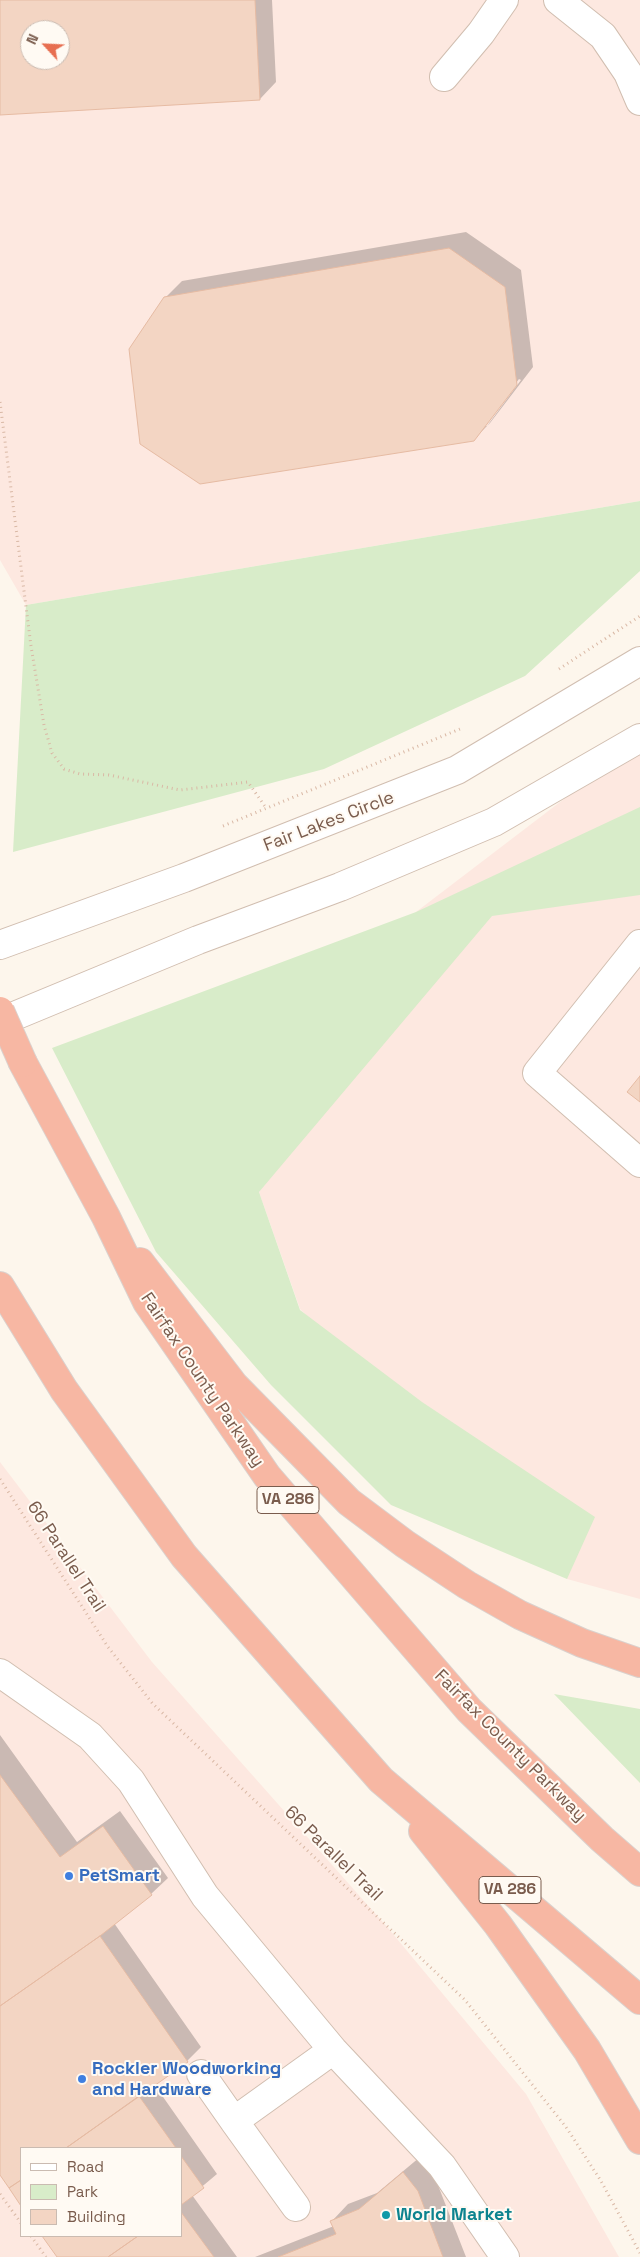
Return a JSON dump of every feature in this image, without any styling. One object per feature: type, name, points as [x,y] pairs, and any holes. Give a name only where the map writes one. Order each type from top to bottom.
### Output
[{"type":"highway","name":"Fairfax County Parkway","points":[[0,1011],[23,1063],[106,1217],[147,1302],[267,1476],[469,1710],[602,1839],[640,1872]]},
{"type":"highway","points":[[106,1217],[234,1385],[349,1502],[405,1544],[474,1590],[520,1615],[582,1643],[640,1663]]},
{"type":"highway","name":"VA 286","points":[[0,1286],[64,1390],[184,1556],[381,1780],[640,2000]]},
{"type":"highway","points":[[381,1780],[504,1933],[587,2050],[640,2140]]},
{"type":"street","points":[[444,77],[482,34],[504,0]]},
{"type":"street","points":[[558,0],[603,36],[628,73],[640,101]]},
{"type":"street","name":"Fair Lakes Circle","points":[[0,945],[184,878],[457,770],[640,662]]},
{"type":"street","points":[[0,1022],[198,940],[340,887],[494,822],[640,738]]},
{"type":"street","points":[[640,944],[536,1073],[640,1163]]},
{"type":"street","points":[[0,1673],[90,1736],[131,1781],[205,1896],[333,2050],[442,2166],[505,2257]]},
{"type":"street","points":[[234,2121],[333,2050]]},
{"type":"street","points":[[201,2074],[296,2207]]},
{"type":"path","points":[[0,402],[31,646],[44,725],[52,753],[64,769],[80,774],[110,775],[180,790],[248,782],[266,808]]},
{"type":"path","points":[[552,674],[640,616]]},
{"type":"path","points":[[221,826],[462,728]]},
{"type":"path","name":"66 Parallel Trail","points":[[0,1479],[108,1647],[153,1704],[465,2000],[566,2127],[601,2180],[640,2253]]},
{"type":"path","points":[[0,2194],[20,2222]]},
{"type":"path","points":[[32,2237],[46,2257]]},
{"type":"shaded area","points":[[0,0],[640,0],[640,501],[26,605],[0,560]]},
{"type":"shaded area","points":[[640,741],[640,1599],[567,1579],[300,1309],[259,1192],[416,912]]},
{"type":"shaded area","points":[[0,1462],[152,1662],[388,1928],[526,2094],[619,2257],[0,2257]]},
{"type":"green space","points":[[640,501],[640,571],[525,676],[324,769],[13,852],[26,605]]},
{"type":"green space","points":[[640,807],[640,895],[492,916],[259,1192],[300,1310],[422,1402],[595,1517],[567,1579],[391,1505],[271,1385],[156,1252],[52,1048],[416,912]]},
{"type":"green space","points":[[554,1694],[640,1709],[640,1783]]},
{"type":"building","points":[[0,0],[255,0],[260,100],[0,115]]},
{"type":"building","points":[[449,248],[505,287],[517,385],[474,441],[200,484],[140,444],[129,349],[164,297]]},
{"type":"building","points":[[640,1076],[640,1102],[627,1092]]},
{"type":"building","name":"PetSmart","points":[[0,1775],[60,1857],[103,1826],[152,1895],[100,1936],[0,2006]]},
{"type":"building","name":"Rockler Woodworking and Hardware","points":[[100,1936],[188,2062],[67,2147],[20,2147],[20,2181],[9,2188],[0,2175],[0,2006]]},
{"type":"building","points":[[139,2096],[175,2147],[67,2147]]},
{"type":"building","points":[[182,2157],[204,2188],[182,2204]]},
{"type":"building","name":"World Market","points":[[403,2172],[418,2191],[443,2257],[278,2257],[336,2234],[330,2221],[359,2209]]},
{"type":"building","points":[[20,2181],[20,2204],[9,2188]]},
{"type":"building","points":[[182,2213],[214,2257],[108,2257],[137,2237],[182,2237]]},
{"type":"building","points":[[43,2237],[137,2237],[108,2257],[57,2257]]},
{"type":"place","name":"PetSmart","points":[[69,1876]]},
{"type":"place","name":"Rockler Woodworking and Hardware","points":[[82,2079]]},
{"type":"place","name":"World Market","points":[[386,2215]]}]
